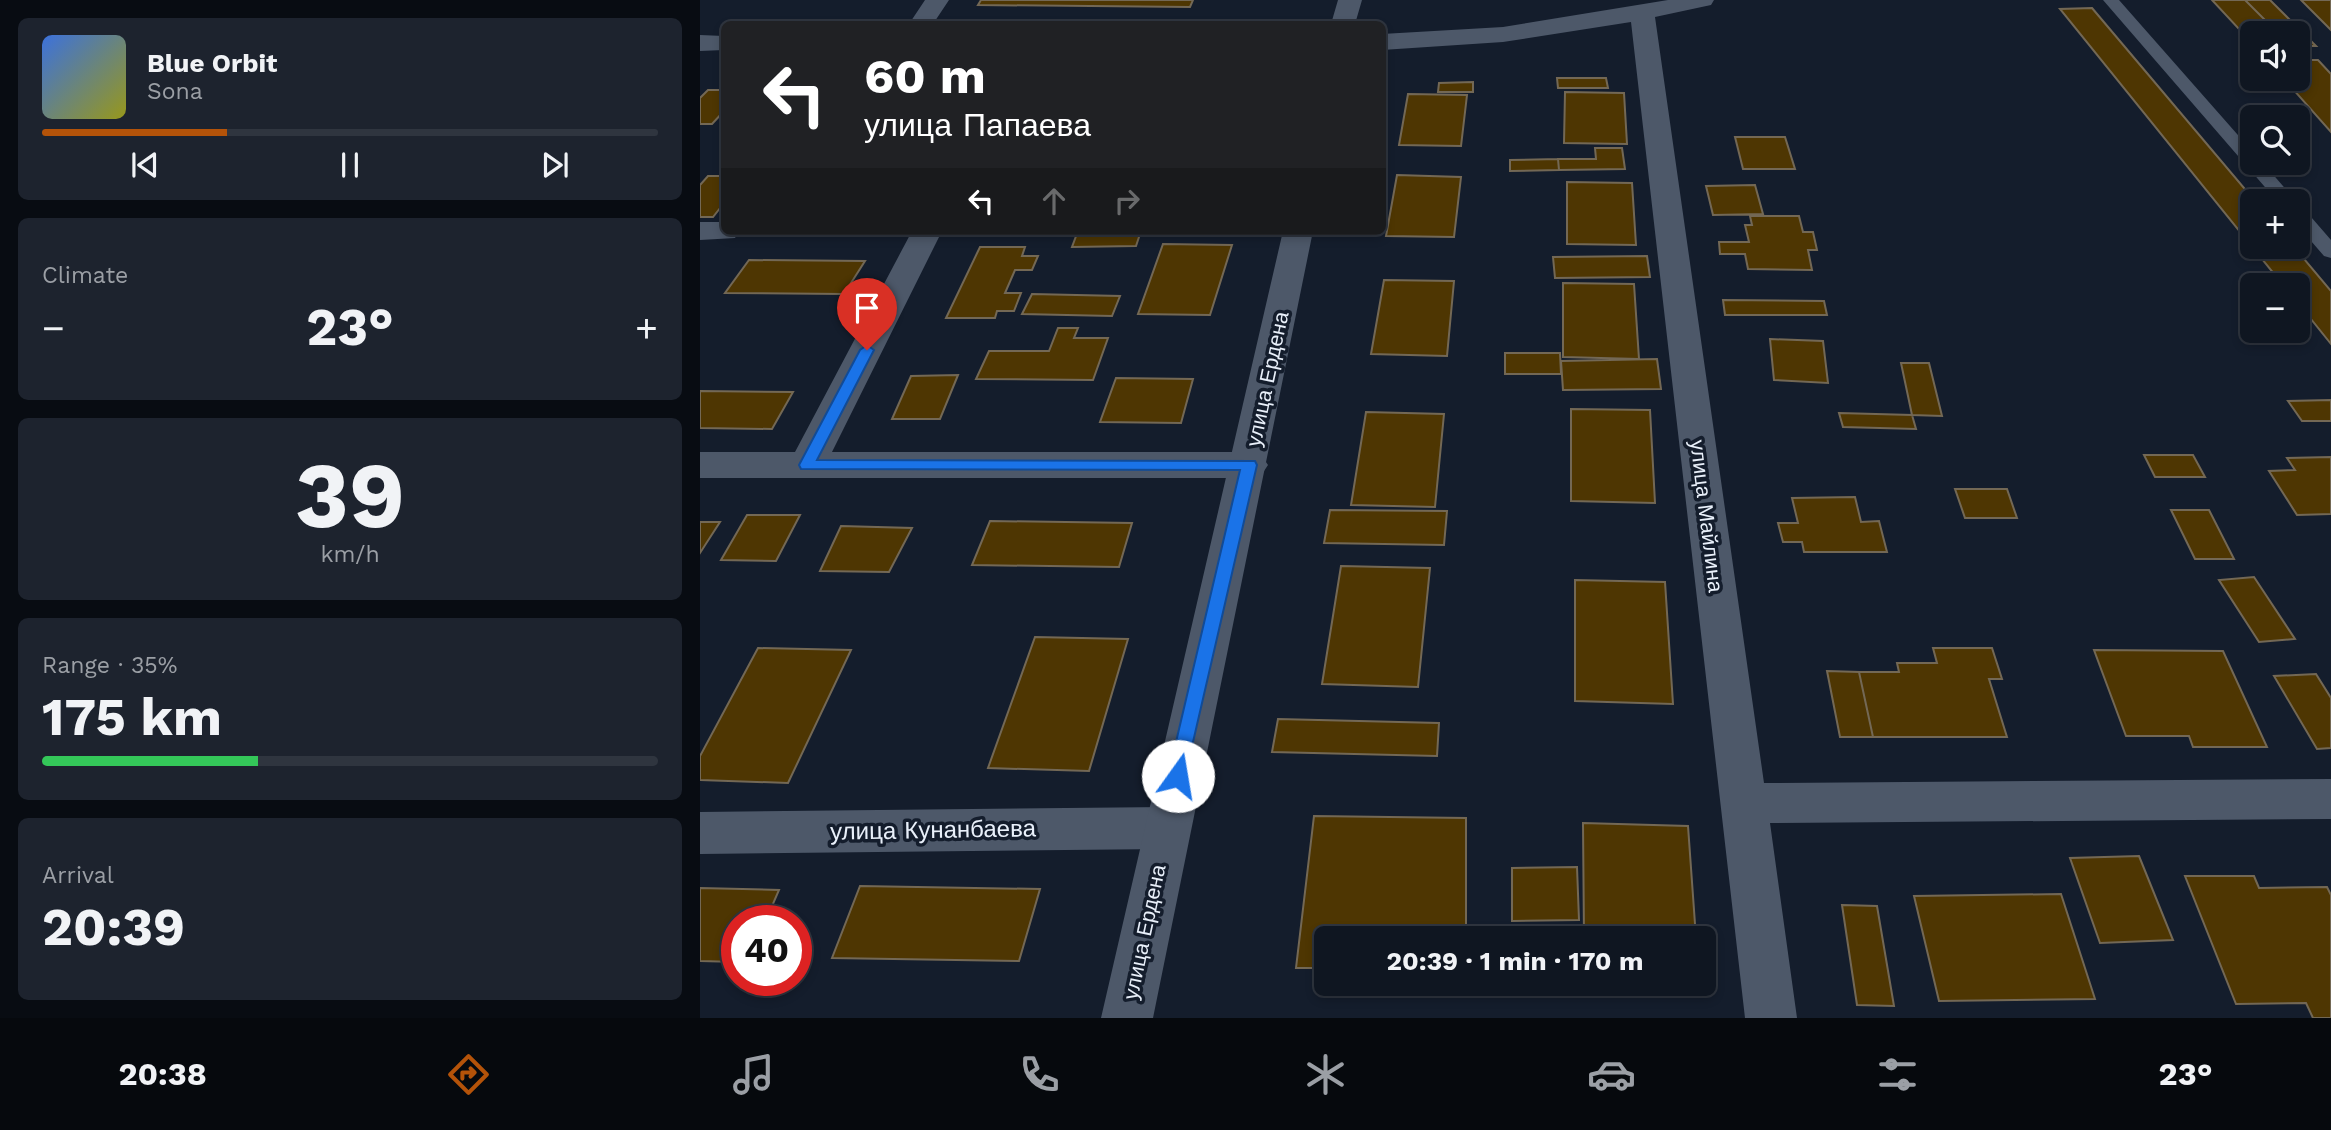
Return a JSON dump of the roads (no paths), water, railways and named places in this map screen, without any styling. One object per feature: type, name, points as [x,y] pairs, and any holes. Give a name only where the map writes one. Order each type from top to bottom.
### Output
[{"type":"street","points":[[923,21],[937,0]]},
{"type":"street","points":[[1344,21],[1350,0]]},
{"type":"street","points":[[1386,42],[1443,42],[1642,13],[1703,0]]},
{"type":"street","name":"улица Майлина","points":[[1642,13],[1771,1018]]},
{"type":"street","points":[[700,43],[721,43]]},
{"type":"street","points":[[700,231],[721,231]]},
{"type":"street","points":[[807,465],[925,235]]},
{"type":"street","name":"улица Ердена","points":[[1127,1018],[1166,828],[1249,465],[1297,235]]},
{"type":"street","points":[[700,465],[1249,465]]},
{"type":"street","points":[[1743,803],[2331,799]]},
{"type":"street","name":"улица Кунанбаева","points":[[700,832],[1166,828]]},
{"type":"lane","points":[[2111,0],[2240,147]]},
{"type":"lane","points":[[2264,175],[2277,189]]},
{"type":"lane","points":[[2310,228],[2331,252]]}]
